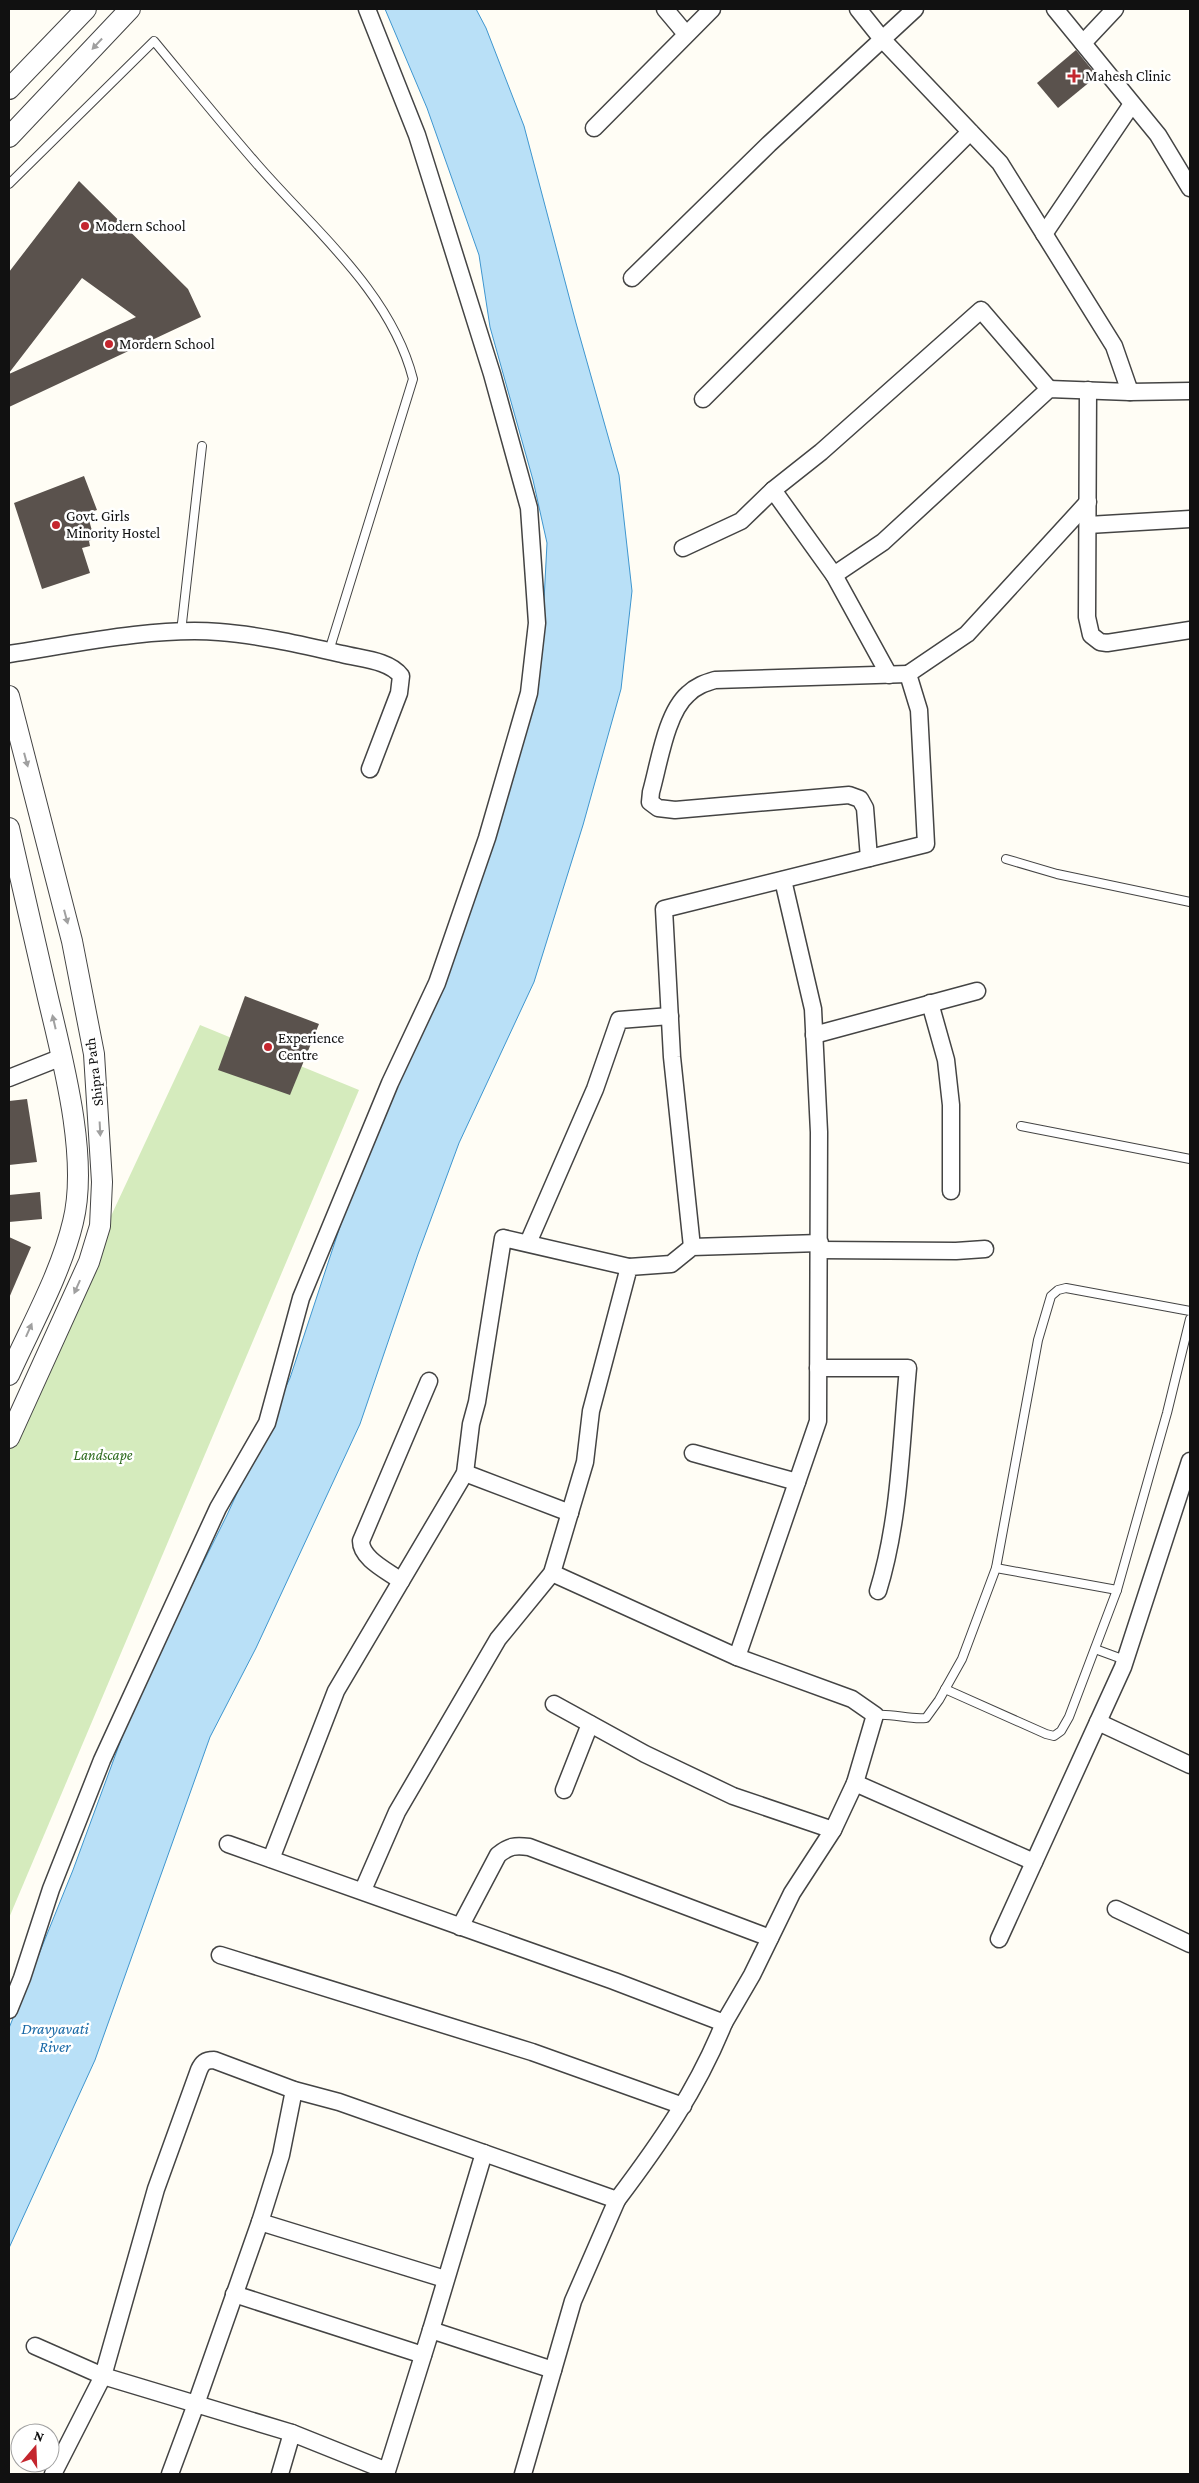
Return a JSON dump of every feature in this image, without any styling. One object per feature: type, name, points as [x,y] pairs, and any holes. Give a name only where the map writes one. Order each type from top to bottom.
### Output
[{"type":"street","points":[[9,89],[86,9]]},
{"type":"street","points":[[9,137],[130,9]]},
{"type":"street","points":[[9,2010],[22,1978],[51,1889],[102,1760],[218,1508],[267,1423],[301,1298],[390,1083],[437,983],[487,838],[529,693],[537,623],[529,508],[492,374],[420,144],[367,9]]},
{"type":"street","points":[[665,9],[686,34]]},
{"type":"street","points":[[594,128],[712,9]]},
{"type":"street","points":[[858,9],[882,39],[1000,163],[1114,346],[1130,392]]},
{"type":"street","points":[[632,278],[769,144],[915,9]]},
{"type":"street","points":[[1055,9],[1158,135],[1190,188]]},
{"type":"street","points":[[1083,43],[1115,9]]},
{"type":"street","points":[[1044,234],[1132,104]]},
{"type":"street","points":[[703,399],[970,132]]},
{"type":"street","points":[[683,548],[741,521],[773,490],[821,452],[981,310],[1049,388]]},
{"type":"street","points":[[834,575],[883,542],[1049,388],[1130,392],[1190,391]]},
{"type":"street","points":[[1088,390],[1087,617],[1092,636],[1100,642],[1107,643],[1190,630]]},
{"type":"street","points":[[773,490],[834,575],[889,675]]},
{"type":"street","points":[[869,858],[865,808],[860,800],[849,795],[674,810],[658,808],[650,802],[651,792],[674,712],[686,695],[699,685],[715,680],[908,674],[967,634],[1088,502]]},
{"type":"street","points":[[1088,525],[1190,519]]},
{"type":"street","points":[[9,654],[105,639],[181,632],[219,632],[330,651],[382,664],[396,669],[401,676],[400,693],[370,769]]},
{"type":"street","points":[[692,1246],[672,1057],[664,910],[926,844],[919,710],[908,674]]},
{"type":"street","name":"Shipra Path","points":[[9,696],[13,729],[72,941],[94,1054],[102,1182],[100,1226],[89,1262],[9,1438]]},
{"type":"street","name":"Shipra Path","points":[[9,828],[62,1057],[73,1118],[78,1182],[74,1220],[66,1249],[9,1375]]},
{"type":"street","points":[[737,1657],[818,1421],[819,1132],[813,1009],[783,880]]},
{"type":"street","points":[[814,1035],[976,991]]},
{"type":"street","points":[[930,1003],[946,1060],[951,1105],[951,1190]]},
{"type":"street","points":[[528,1243],[595,1089],[620,1020],[670,1016]]},
{"type":"street","points":[[9,1078],[62,1057]]},
{"type":"street","points":[[272,1859],[336,1691],[465,1474],[471,1424],[477,1402],[503,1238],[629,1267],[671,1264],[692,1246],[956,1251],[986,1249]]},
{"type":"street","points":[[363,1890],[396,1812],[498,1639],[552,1573],[585,1462],[590,1411],[629,1267]]},
{"type":"street","points":[[818,1368],[908,1368],[896,1496],[886,1564],[878,1591]]},
{"type":"street","points":[[401,1581],[368,1557],[361,1547],[361,1541],[429,1381]]},
{"type":"street","points":[[693,1453],[797,1482]]},
{"type":"street","points":[[999,1939],[1125,1660],[1190,1461]]},
{"type":"street","points":[[465,1474],[570,1513]]},
{"type":"street","points":[[523,2474],[573,2301],[617,2200],[664,2138],[683,2106],[709,2059],[724,2023],[792,1893],[832,1830],[855,1783],[876,1715],[852,1699],[737,1657],[552,1573]]},
{"type":"street","points":[[554,1704],[733,1796],[832,1830]]},
{"type":"street","points":[[1098,1722],[1190,1765]]},
{"type":"street","points":[[564,1790],[590,1724]]},
{"type":"street","points":[[855,1783],[1034,1862]]},
{"type":"street","points":[[228,1844],[363,1890],[724,2023]]},
{"type":"street","points":[[460,1927],[498,1855],[507,1848],[517,1845],[529,1847],[770,1938]]},
{"type":"street","points":[[1116,1909],[1190,1944]]},
{"type":"street","points":[[220,1955],[532,2052],[683,2106]]},
{"type":"street","points":[[53,2474],[103,2376],[156,2188],[202,2064],[214,2060],[294,2090],[339,2102],[617,2200]]},
{"type":"street","points":[[170,2474],[260,2222],[281,2155],[294,2090]]},
{"type":"street","points":[[35,2346],[103,2376],[292,2433],[387,2473],[484,2154]]},
{"type":"street","points":[[260,2222],[445,2279]]},
{"type":"street","points":[[234,2294],[423,2356]]},
{"type":"street","points":[[431,2330],[553,2370]]},
{"type":"street","points":[[280,2474],[292,2433]]},
{"type":"lane","points":[[9,184],[154,41],[256,163],[367,286],[407,354],[413,379],[330,651]]},
{"type":"lane","points":[[181,632],[202,446]]},
{"type":"lane","points":[[1006,859],[1057,874],[1190,902]]},
{"type":"lane","points":[[1020,1126],[1190,1159]]},
{"type":"lane","points":[[876,1715],[890,1713],[915,1719],[926,1718],[962,1658],[996,1568],[1038,1340],[1052,1296],[1058,1290],[1066,1288],[1190,1311]]},
{"type":"lane","points":[[945,1689],[1046,1734],[1054,1736],[1061,1731],[1069,1717],[1117,1590],[1167,1413],[1190,1319]]},
{"type":"lane","points":[[996,1568],[1117,1590]]},
{"type":"lane","points":[[1095,1649],[1125,1660]]},
{"type":"green space","name":"Landscape","points":[[200,1025],[359,1090],[9,1918],[9,1435]]},
{"type":"water","name":"Dravyavati River","points":[[385,9],[476,9],[486,28],[524,126],[576,323],[619,475],[632,591],[621,689],[583,825],[534,982],[459,1143],[418,1254],[360,1424],[256,1648],[210,1737],[95,2060],[9,2248],[9,2028],[73,1870],[139,1691],[227,1515],[290,1378],[363,1157],[453,943],[541,658],[547,543],[533,480],[490,327],[479,255],[427,108]]},
{"type":"building","points":[[1076,50],[1097,76],[1058,108],[1037,83]]},
{"type":"building","name":"Modern School","points":[[79,181],[188,289],[201,317],[9,407],[9,374],[136,317],[82,278],[9,373],[9,272]]},
{"type":"building","name":"Govt. Girls Minority Hostel","points":[[84,476],[97,510],[87,513],[94,538],[89,541],[90,546],[82,548],[90,573],[42,589],[14,503]]},
{"type":"building","name":"Experience Centre","points":[[245,996],[319,1024],[290,1095],[218,1070]]},
{"type":"building","points":[[27,1099],[37,1162],[9,1165],[9,1101]]},
{"type":"building","points":[[40,1192],[42,1219],[9,1222],[9,1195]]},
{"type":"building","points":[[9,1237],[31,1247],[9,1298]]},
{"type":"place","name":"Mahesh Clinic","points":[[1074,76]]},
{"type":"place","name":"Modern School","points":[[85,226]]},
{"type":"place","name":"Mordern School","points":[[109,344]]},
{"type":"place","name":"Govt. Girls Minority Hostel","points":[[56,525]]},
{"type":"place","name":"Experience Centre","points":[[268,1047]]}]
